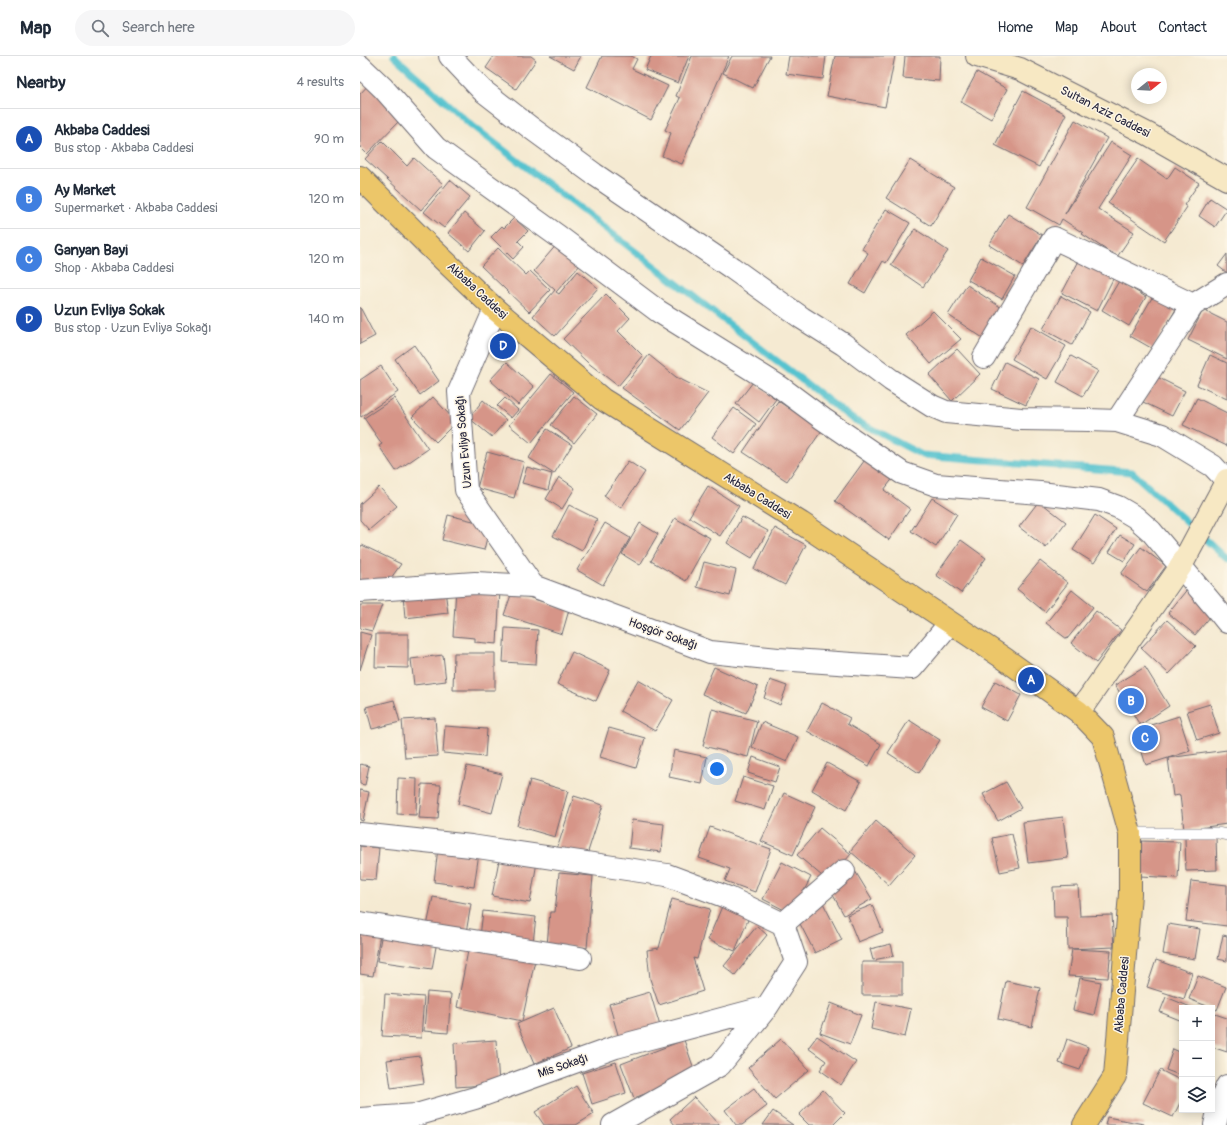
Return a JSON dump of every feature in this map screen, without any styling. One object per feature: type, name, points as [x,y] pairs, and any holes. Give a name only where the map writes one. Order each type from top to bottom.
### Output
[{"type":"main road","name":"Akbaba Caddesi","points":[[360,176],[426,244],[495,309],[602,398],[801,523],[1006,659],[1079,712],[1102,738],[1130,833],[1130,894],[1115,1076],[1084,1125]]},
{"type":"street","points":[[450,56],[482,90],[594,174],[732,268],[802,318],[843,344],[891,380],[932,406],[946,412],[1013,419],[1117,421],[1162,435],[1213,466],[1227,481],[1184,560],[1079,712]]},
{"type":"street","name":"Sultan Aziz Caddesi","points":[[977,56],[1020,70],[1148,134],[1227,179]]},
{"type":"street","points":[[360,66],[383,88],[436,148],[658,310],[780,387],[823,419],[902,473],[936,485],[1040,493],[1099,500],[1118,506],[1135,516],[1184,560],[1227,622]]},
{"type":"street","points":[[984,357],[1054,238],[1193,305]]},
{"type":"street","points":[[1117,421],[1193,305],[1227,284]]},
{"type":"street","name":"Uzun Evliya Sokağı","points":[[495,309],[459,392],[466,490],[533,586]]},
{"type":"street","name":"Hoşgör Sokağı","points":[[360,591],[475,583],[533,586],[710,652],[778,659],[912,668],[950,623]]},
{"type":"street","points":[[360,834],[471,846],[667,875],[729,898],[783,924],[796,962],[767,1006],[720,1065],[613,1125]]},
{"type":"street","points":[[783,924],[844,871]]},
{"type":"street","points":[[360,923],[580,958]]},
{"type":"street","name":"Mis Sokağı","points":[[360,1119],[416,1115],[475,1098],[616,1047],[767,1006]]},
{"type":"street","points":[[1215,1125],[1220,1103],[1227,1086]]},
{"type":"lane","points":[[1130,833],[1218,833],[1227,835]]},
{"type":"building","points":[[494,56],[531,56],[536,60],[516,89],[486,68]]},
{"type":"building","points":[[550,56],[581,56],[574,69]]},
{"type":"building","points":[[602,56],[631,56],[637,59],[632,69],[668,86],[651,120],[587,87]]},
{"type":"building","points":[[651,56],[689,56],[678,83],[645,70]]},
{"type":"building","points":[[692,56],[729,56],[682,164],[662,156],[671,133],[665,130],[680,98],[676,96]]},
{"type":"building","points":[[732,56],[770,56],[753,88],[723,73]]},
{"type":"building","points":[[789,56],[826,56],[823,79],[786,74]]},
{"type":"building","points":[[835,56],[895,56],[885,107],[827,96]]},
{"type":"building","points":[[905,56],[940,56],[939,81],[903,78]]},
{"type":"building","points":[[977,72],[1007,89],[991,119],[961,102]]},
{"type":"building","points":[[370,83],[400,120],[367,154],[360,147],[360,94]]},
{"type":"building","points":[[1023,91],[1066,114],[1039,167],[995,145]]},
{"type":"building","points":[[1075,120],[1107,138],[1065,214],[1111,142],[1132,155],[1098,209],[1134,232],[1117,257],[1062,219],[1059,225],[1027,207]]},
{"type":"building","points":[[382,141],[407,166],[414,158],[443,184],[421,210],[365,159]]},
{"type":"building","points":[[1138,159],[1167,179],[1175,167],[1199,183],[1184,205],[1187,207],[1164,241],[1108,203]]},
{"type":"building","points":[[910,160],[954,187],[931,226],[886,198]]},
{"type":"building","points":[[450,180],[470,197],[444,228],[424,212]]},
{"type":"building","points":[[1210,198],[1227,209],[1215,227],[1199,216]]},
{"type":"building","points":[[886,209],[910,223],[886,263],[883,261],[865,293],[850,284],[868,253],[862,249]]},
{"type":"building","points":[[464,213],[485,231],[469,251],[448,233]]},
{"type":"building","points":[[1008,214],[1042,235],[1023,266],[989,245]]},
{"type":"building","points":[[514,218],[528,231],[518,241],[524,247],[513,259],[491,237],[502,226],[504,228]]},
{"type":"building","points":[[915,229],[948,251],[923,287],[891,265]]},
{"type":"building","points":[[558,243],[581,264],[556,292],[559,294],[578,271],[598,288],[555,336],[533,316],[555,290],[534,271]]},
{"type":"building","points":[[498,248],[526,275],[530,271],[550,290],[529,312],[481,266]]},
{"type":"building","points":[[1227,254],[1227,273],[1218,266]]},
{"type":"building","points":[[981,257],[1015,276],[1002,299],[968,280]]},
{"type":"building","points":[[1081,257],[1115,275],[1097,311],[1062,293]]},
{"type":"building","points":[[1119,281],[1146,297],[1129,326],[1102,310]]},
{"type":"building","points":[[967,285],[1002,308],[983,338],[948,315]]},
{"type":"building","points":[[606,294],[630,318],[618,331],[643,356],[618,386],[587,362],[563,339]]},
{"type":"building","points":[[1061,296],[1090,312],[1072,345],[1043,329]]},
{"type":"building","points":[[1153,296],[1176,309],[1153,349],[1130,336]]},
{"type":"building","points":[[360,307],[375,336],[360,344]]},
{"type":"building","points":[[1203,310],[1227,322],[1227,359],[1188,340]]},
{"type":"building","points":[[933,311],[961,339],[931,364],[906,335]]},
{"type":"building","points":[[1031,326],[1066,346],[1047,379],[1012,359]]},
{"type":"building","points":[[414,345],[439,381],[420,395],[395,359]]},
{"type":"building","points":[[957,349],[980,374],[952,401],[929,375]]},
{"type":"building","points":[[649,355],[676,377],[708,393],[680,430],[622,388]]},
{"type":"building","points":[[1210,355],[1227,363],[1227,399],[1197,385]]},
{"type":"building","points":[[1071,356],[1098,371],[1083,396],[1057,382]]},
{"type":"building","points":[[507,362],[534,387],[518,405],[490,380]]},
{"type":"building","points":[[1005,362],[1039,379],[1026,405],[992,389]]},
{"type":"building","points":[[381,366],[398,392],[361,417],[360,380]]},
{"type":"building","points":[[551,374],[573,392],[531,443],[509,425]]},
{"type":"building","points":[[1155,376],[1185,391],[1172,416],[1143,402]]},
{"type":"building","points":[[753,382],[776,399],[759,422],[736,404]]},
{"type":"building","points":[[574,396],[597,414],[574,443],[551,425]]},
{"type":"building","points":[[433,397],[456,422],[436,442],[412,417]]},
{"type":"building","points":[[394,398],[428,449],[396,471],[379,446],[382,444],[364,418]]},
{"type":"building","points":[[505,398],[518,410],[511,418],[497,406]]},
{"type":"building","points":[[1197,398],[1227,413],[1227,446],[1183,425]]},
{"type":"building","points":[[483,400],[506,420],[492,437],[469,418]]},
{"type":"building","points":[[778,401],[822,430],[787,481],[743,452]]},
{"type":"building","points":[[734,408],[756,424],[734,454],[712,437]]},
{"type":"building","points":[[547,429],[572,445],[554,474],[529,458]]},
{"type":"building","points":[[487,452],[524,462],[514,498],[477,488]]},
{"type":"building","points":[[867,457],[894,477],[884,490],[910,509],[889,540],[835,501]]},
{"type":"building","points":[[628,461],[645,472],[621,508],[604,496]]},
{"type":"building","points":[[527,467],[552,474],[548,490],[522,483]]},
{"type":"building","points":[[559,477],[575,488],[562,509],[546,499]]},
{"type":"building","points":[[708,486],[739,506],[720,536],[689,517]]},
{"type":"building","points":[[379,487],[397,506],[369,530],[360,520],[360,504]]},
{"type":"building","points":[[932,498],[957,514],[936,547],[911,531]]},
{"type":"building","points":[[1039,501],[1066,522],[1046,548],[1019,527]]},
{"type":"building","points":[[569,505],[597,519],[582,551],[553,536]]},
{"type":"building","points":[[448,515],[490,525],[484,550],[442,540]]},
{"type":"building","points":[[1095,515],[1116,529],[1094,563],[1073,550]]},
{"type":"building","points":[[742,517],[768,531],[752,558],[727,543]]},
{"type":"building","points":[[675,518],[710,538],[686,581],[651,561]]},
{"type":"building","points":[[605,523],[630,538],[603,585],[577,570]]},
{"type":"building","points":[[640,523],[658,534],[640,565],[622,554]]},
{"type":"building","points":[[775,528],[806,545],[785,585],[754,569]]},
{"type":"building","points":[[1120,535],[1135,544],[1124,561],[1109,552]]},
{"type":"building","points":[[961,540],[986,558],[961,593],[936,575]]},
{"type":"building","points":[[362,545],[401,564],[386,585],[360,582],[360,548]]},
{"type":"building","points":[[1141,547],[1166,566],[1147,592],[1121,574]]},
{"type":"building","points":[[1040,561],[1068,583],[1045,612],[1017,589]]},
{"type":"building","points":[[704,562],[736,570],[730,596],[697,587]]},
{"type":"building","points":[[1189,587],[1216,610],[1195,635],[1168,613]]},
{"type":"building","points":[[456,588],[500,590],[497,644],[475,642],[475,638],[453,636]]},
{"type":"building","points":[[445,590],[448,613],[405,618],[403,594]]},
{"type":"building","points":[[1072,590],[1093,607],[1067,639],[1046,623]]},
{"type":"building","points":[[512,592],[569,610],[562,634],[504,615]]},
{"type":"building","points":[[360,605],[382,605],[372,631],[360,628]]},
{"type":"building","points":[[1096,611],[1121,630],[1096,663],[1071,643]]},
{"type":"building","points":[[1167,620],[1196,646],[1169,674],[1141,648]]},
{"type":"building","points":[[505,628],[538,630],[536,664],[503,662]]},
{"type":"building","points":[[360,632],[371,635],[360,670]]},
{"type":"building","points":[[376,634],[408,634],[408,668],[375,667]]},
{"type":"building","points":[[572,652],[610,670],[596,701],[557,684]]},
{"type":"building","points":[[454,653],[495,653],[495,690],[453,690]]},
{"type":"building","points":[[443,655],[446,681],[414,685],[411,659]]},
{"type":"building","points":[[714,667],[758,687],[746,713],[702,694]]},
{"type":"building","points":[[1145,667],[1169,706],[1140,725],[1115,685]]},
{"type":"building","points":[[638,680],[673,700],[655,731],[620,711]]},
{"type":"building","points":[[770,680],[787,686],[780,705],[764,698]]},
{"type":"building","points":[[995,681],[1021,695],[1007,721],[981,707]]},
{"type":"building","points":[[394,700],[400,722],[372,729],[366,707]]},
{"type":"building","points":[[822,703],[850,718],[847,724],[881,744],[869,766],[807,731]]},
{"type":"building","points":[[1210,704],[1219,733],[1197,740],[1187,711]]},
{"type":"building","points":[[712,709],[757,721],[748,757],[703,746]]},
{"type":"building","points":[[1179,716],[1190,751],[1146,765],[1135,730]]},
{"type":"building","points":[[435,718],[438,756],[405,758],[402,720]]},
{"type":"building","points":[[909,720],[940,740],[919,773],[888,753]]},
{"type":"building","points":[[762,722],[798,737],[787,762],[752,747]]},
{"type":"building","points":[[445,726],[487,729],[485,757],[443,753]]},
{"type":"building","points":[[609,728],[645,738],[636,768],[600,757]]},
{"type":"building","points":[[674,750],[707,757],[702,784],[669,777]]},
{"type":"building","points":[[1227,750],[1227,824],[1184,830],[1180,795],[1173,796],[1168,758]]},
{"type":"building","points":[[753,757],[780,767],[775,782],[748,773]]},
{"type":"building","points":[[827,763],[861,782],[846,810],[812,790]]},
{"type":"building","points":[[360,764],[369,766],[365,785],[360,784]]},
{"type":"building","points":[[467,766],[502,774],[492,813],[458,804]]},
{"type":"building","points":[[743,777],[773,786],[765,810],[735,801]]},
{"type":"building","points":[[398,778],[417,779],[416,815],[397,814]]},
{"type":"building","points":[[530,780],[568,791],[555,837],[517,826]]},
{"type":"building","points":[[1006,782],[1021,808],[998,821],[983,794]]},
{"type":"building","points":[[422,784],[441,785],[438,819],[419,818]]},
{"type":"building","points":[[360,790],[369,792],[363,821],[360,820]]},
{"type":"building","points":[[784,793],[815,807],[793,855],[761,841]]},
{"type":"building","points":[[574,796],[603,805],[585,861],[556,852]]},
{"type":"building","points":[[1063,817],[1068,858],[1028,863],[1023,822]]},
{"type":"building","points":[[632,820],[664,824],[661,852],[629,848]]},
{"type":"building","points":[[876,821],[915,855],[889,885],[850,851]]},
{"type":"building","points":[[710,827],[771,849],[755,892],[725,881],[730,869],[699,858]]},
{"type":"building","points":[[820,828],[851,854],[828,881],[797,855]]},
{"type":"building","points":[[1012,834],[1020,868],[1000,872],[992,838]]},
{"type":"building","points":[[1216,837],[1217,870],[1186,871],[1185,838]]},
{"type":"building","points":[[1141,841],[1180,842],[1178,878],[1140,876]]},
{"type":"building","points":[[360,846],[379,848],[376,880],[360,879]]},
{"type":"building","points":[[438,848],[479,853],[474,887],[434,882]]},
{"type":"building","points":[[500,855],[537,862],[530,903],[492,896]]},
{"type":"building","points":[[782,862],[811,877],[792,914],[763,899]]},
{"type":"building","points":[[855,871],[872,899],[844,915],[828,886]]},
{"type":"building","points":[[559,873],[593,876],[587,948],[547,945],[550,912],[555,912]]},
{"type":"building","points":[[1191,881],[1227,885],[1227,926],[1186,921]]},
{"type":"building","points":[[1078,886],[1080,916],[1112,915],[1114,947],[1068,949],[1067,917],[1054,917],[1053,887]]},
{"type":"building","points":[[433,897],[471,904],[466,933],[427,926]]},
{"type":"building","points":[[672,899],[710,909],[697,959],[693,958],[703,991],[659,1005],[650,979],[647,950],[659,948]]},
{"type":"building","points":[[823,903],[842,940],[815,953],[796,916]]},
{"type":"building","points":[[723,904],[750,915],[735,951],[708,940]]},
{"type":"building","points":[[872,905],[883,932],[858,942],[847,915]]},
{"type":"building","points":[[483,911],[536,917],[533,943],[480,937]]},
{"type":"building","points":[[1168,924],[1200,929],[1195,959],[1163,954]]},
{"type":"building","points":[[757,926],[767,935],[735,975],[724,966]]},
{"type":"building","points":[[360,930],[380,934],[373,976],[360,974]]},
{"type":"building","points":[[382,932],[437,941],[432,969],[377,961]]},
{"type":"building","points":[[1223,935],[1227,936],[1227,961],[1218,959]]},
{"type":"building","points":[[891,944],[894,956],[873,960],[870,949]]},
{"type":"building","points":[[469,946],[535,960],[522,1021],[457,1007]]},
{"type":"building","points":[[1072,949],[1111,951],[1108,978],[1068,976]]},
{"type":"building","points":[[1156,960],[1192,973],[1184,999],[1147,987]]},
{"type":"building","points":[[862,962],[902,962],[902,995],[862,995]]},
{"type":"building","points":[[1198,976],[1226,987],[1217,1010],[1215,1009],[1215,1005],[1204,1005],[1189,999]]},
{"type":"building","points":[[1080,978],[1101,982],[1094,1015],[1073,1010]]},
{"type":"building","points":[[1006,981],[1040,988],[1032,1027],[998,1019]]},
{"type":"building","points":[[427,992],[451,994],[448,1033],[424,1031]]},
{"type":"building","points":[[650,992],[660,1026],[619,1038],[609,1004]]},
{"type":"building","points":[[385,994],[424,997],[421,1038],[382,1036]]},
{"type":"building","points":[[1166,997],[1186,1005],[1179,1005],[1179,1020],[1160,1012]]},
{"type":"building","points":[[876,1002],[911,1009],[905,1037],[871,1029]]},
{"type":"building","points":[[831,1003],[861,1015],[850,1044],[820,1033]]},
{"type":"building","points":[[554,1008],[571,1048],[534,1064],[517,1024]]},
{"type":"building","points":[[1215,1014],[1227,1018],[1227,1052],[1215,1048]]},
{"type":"building","points":[[817,1036],[856,1062],[841,1085],[820,1070],[826,1061],[808,1048]]},
{"type":"building","points":[[781,1039],[809,1070],[775,1099],[748,1068]]},
{"type":"building","points":[[1067,1039],[1088,1047],[1080,1070],[1059,1063]]},
{"type":"building","points":[[496,1040],[499,1084],[456,1087],[454,1043]]},
{"type":"building","points":[[684,1040],[696,1075],[634,1098],[621,1064]]},
{"type":"building","points":[[1173,1049],[1179,1052],[1179,1075],[1166,1070]]},
{"type":"building","points":[[420,1056],[424,1083],[391,1088],[387,1060]]},
{"type":"building","points":[[616,1062],[626,1093],[592,1104],[582,1073]]},
{"type":"building","points":[[1160,1070],[1179,1080],[1179,1105],[1173,1117],[1143,1103]]},
{"type":"building","points":[[576,1086],[594,1114],[576,1125],[544,1125],[535,1112]]},
{"type":"building","points":[[754,1088],[767,1106],[742,1125],[736,1125],[725,1110]]},
{"type":"building","points":[[823,1090],[845,1113],[833,1125],[809,1125],[799,1115]]},
{"type":"building","points":[[694,1097],[720,1125],[675,1125],[670,1119]]},
{"type":"building","points":[[773,1111],[793,1125],[763,1125]]},
{"type":"building","points":[[1107,1117],[1144,1124],[1144,1125],[1105,1125]]},
{"type":"waterway","points":[[394,56],[470,124],[851,418],[922,455],[1132,472],[1227,559]]},
{"type":"place","name":"Uzun Evliya Sokak","points":[[503,346]]},
{"type":"place","name":"Akbaba Caddesi","points":[[1031,680]]},
{"type":"place","name":"Ay Market","points":[[1131,701]]},
{"type":"place","name":"Ganyan Bayi","points":[[1145,738]]}]
